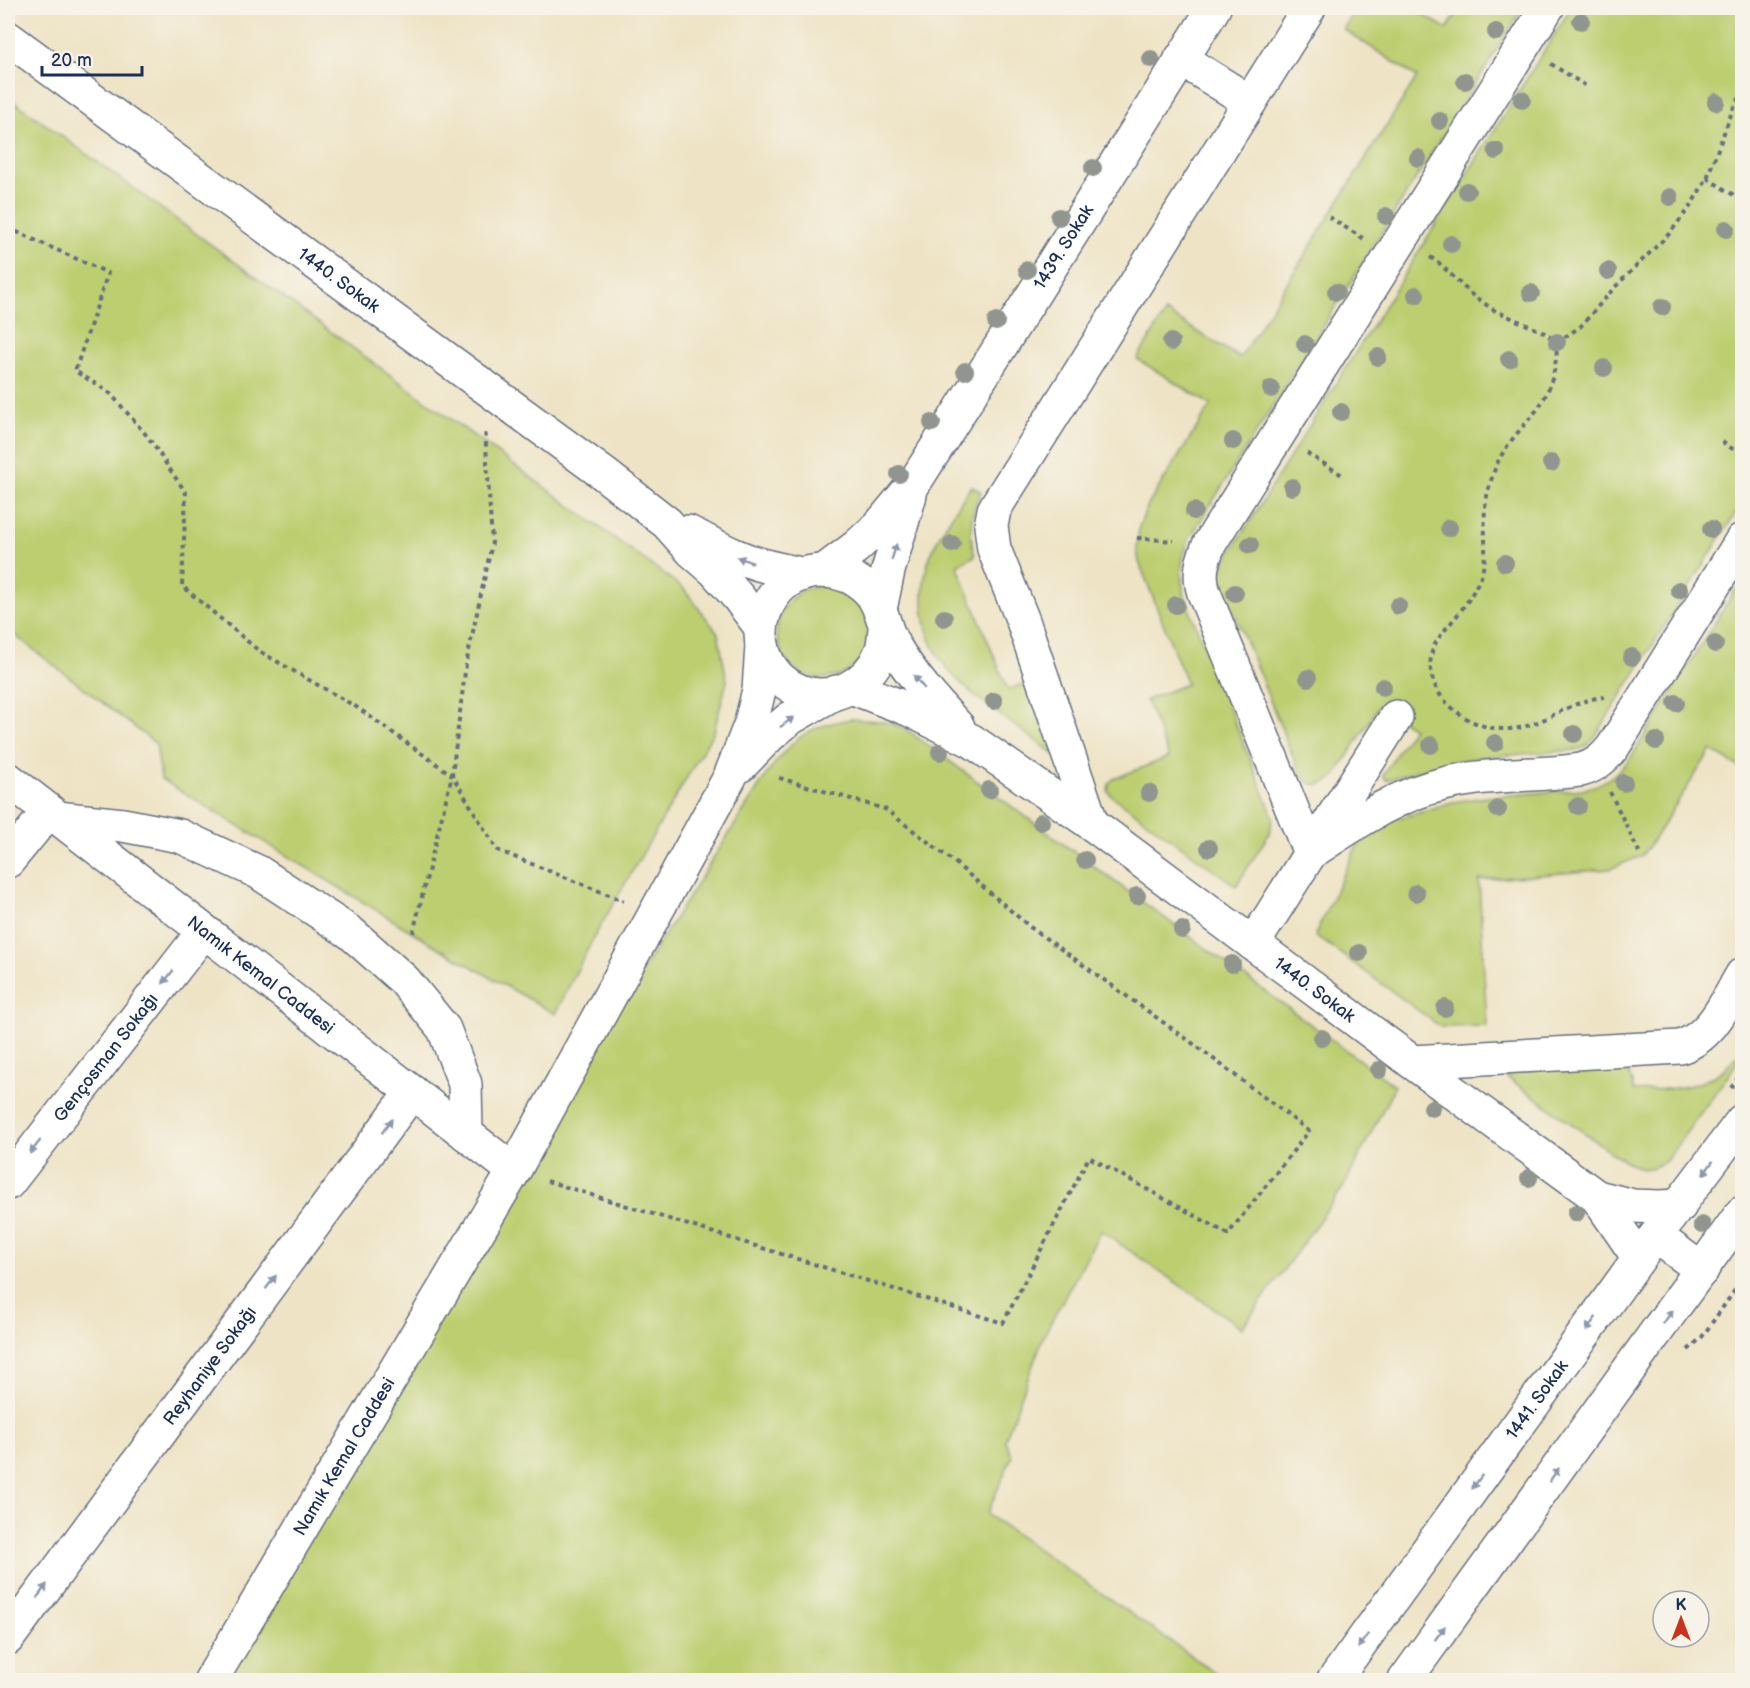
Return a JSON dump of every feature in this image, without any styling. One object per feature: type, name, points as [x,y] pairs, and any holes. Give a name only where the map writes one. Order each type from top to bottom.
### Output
[{"type":"street","name":"1439. Sokak","points":[[914,485],[1214,8]]},
{"type":"street","points":[[1092,824],[1023,621],[994,549],[991,533],[992,518],[998,503],[1309,8]]},
{"type":"street","points":[[1310,853],[1204,593],[1201,577],[1202,561],[1210,543],[1547,8]]},
{"type":"street","name":"1440. Sokak","points":[[8,38],[604,474],[667,523]]},
{"type":"street","points":[[1181,60],[1250,102]]},
{"type":"street","points":[[730,777],[751,723],[759,690],[761,636],[766,606],[778,589],[813,573],[856,547],[914,485]]},
{"type":"street","points":[[730,777],[769,736],[789,719],[860,682],[874,668],[882,649],[888,572],[914,485]]},
{"type":"street","points":[[667,523],[732,555],[759,565],[813,573],[834,572],[854,579],[869,592],[892,643],[914,676],[972,741]]},
{"type":"street","points":[[667,523],[738,597],[761,636],[769,665],[783,680],[801,691],[820,695],[843,690],[910,710],[972,741]]},
{"type":"street","points":[[1310,853],[1364,818],[1402,798],[1443,784],[1485,777],[1581,770],[1596,764],[1608,754],[1743,540]]},
{"type":"street","points":[[1253,944],[1396,717]]},
{"type":"street","name":"1440. Sokak","points":[[972,741],[1092,824],[1597,1197],[1648,1247],[1702,1270]]},
{"type":"street","name":"Namık Kemal Caddesi","points":[[211,1680],[514,1171],[730,777]]},
{"type":"street","name":"Namık Kemal Caddesi","points":[[8,779],[514,1171]]},
{"type":"street","points":[[8,861],[53,815],[180,836],[258,872],[351,933],[404,980],[444,1029],[465,1084],[466,1134]]},
{"type":"street","name":"Gençosman Sokağı","points":[[8,1183],[204,931]]},
{"type":"street","points":[[1412,1062],[1680,1047],[1694,1041],[1706,1031],[1743,975]]},
{"type":"street","name":"Reyhaniye Sokağı","points":[[8,1638],[412,1092]]},
{"type":"street","name":"1441. Sokak","points":[[1334,1680],[1648,1247],[1743,1121]]},
{"type":"street","points":[[1597,1197],[1633,1206],[1680,1206]]},
{"type":"street","points":[[1405,1680],[1743,1213]]},
{"type":"path","points":[[1523,46],[1586,86]]},
{"type":"path","points":[[1557,342],[1580,327],[1615,287],[1669,234],[1690,207],[1707,178],[1733,109],[1743,94]]},
{"type":"path","points":[[1707,178],[1732,195],[1743,199]]},
{"type":"path","points":[[1329,217],[1396,247],[1438,262],[1472,295],[1494,310],[1543,332],[1557,342]]},
{"type":"path","points":[[8,228],[108,273],[75,371],[110,393],[148,437],[186,493],[182,586],[259,651],[358,708],[452,775],[497,850],[627,903]]},
{"type":"path","points":[[1557,342],[1556,368],[1545,396],[1497,464],[1489,487],[1485,510],[1484,567],[1476,587],[1465,604],[1436,641],[1431,659],[1432,677],[1439,694],[1451,708],[1468,720],[1492,728],[1517,729],[1529,726],[1579,702],[1595,698],[1612,696],[1643,699]]},
{"type":"path","points":[[413,933],[452,775],[466,664],[492,543],[485,425]]},
{"type":"path","points":[[1279,435],[1342,475]]},
{"type":"path","points":[[1722,442],[1743,455]]},
{"type":"path","points":[[1596,764],[1641,856]]},
{"type":"path","points":[[514,1171],[1003,1323],[1089,1157],[1228,1234],[1309,1131],[1195,1045],[1030,927],[953,861],[885,809],[767,774]]},
{"type":"green space","points":[[1357,8],[1412,8],[1447,29],[1460,8],[1523,8],[1191,536],[1185,552],[1182,584],[1186,601],[1273,818],[1269,834],[1236,886],[1108,791],[1113,779],[1169,757],[1146,700],[1187,684],[1139,562],[1137,550],[1139,527],[1148,505],[1211,405],[1137,359],[1166,312],[1240,358],[1417,77],[1343,29]]},
{"type":"green space","points":[[1571,8],[1742,8],[1742,503],[1595,737],[1585,747],[1576,750],[1449,762],[1386,780],[1383,775],[1413,728],[1379,706],[1335,776],[1322,784],[1309,783],[1301,776],[1223,585],[1222,566]]},
{"type":"green space","points":[[8,97],[683,588],[718,633],[727,681],[714,731],[594,937],[555,1014],[432,944],[161,779],[156,744],[8,630]]},
{"type":"green space","points":[[971,486],[981,492],[974,508],[971,524],[971,540],[975,556],[957,565],[1008,690],[1027,682],[1056,756],[971,693],[947,668],[930,639],[923,603],[928,562],[941,533]]},
{"type":"green space","points":[[1742,579],[1742,769],[1711,750],[1641,856],[1610,869],[1479,880],[1487,1026],[1441,1027],[1315,935],[1357,846],[1367,834],[1389,820],[1452,802],[1585,789],[1615,774],[1630,759]]},
{"type":"green space","points":[[823,586],[841,589],[856,599],[866,614],[869,632],[866,650],[856,665],[841,675],[823,678],[805,675],[790,665],[780,650],[777,632],[780,614],[790,599],[805,589]]},
{"type":"green space","points":[[851,719],[881,721],[904,728],[1395,1086],[1344,1186],[1242,1328],[1101,1231],[1044,1335],[1005,1440],[1012,1456],[987,1514],[1226,1680],[225,1680],[514,1171],[767,774],[793,743],[811,730]]},
{"type":"green space","points":[[1742,1050],[1742,1056],[1665,1162],[1642,1169],[1615,1155],[1504,1075],[1509,1069],[1627,1066],[1634,1091],[1666,1089],[1707,1080],[1731,1063]]}]
